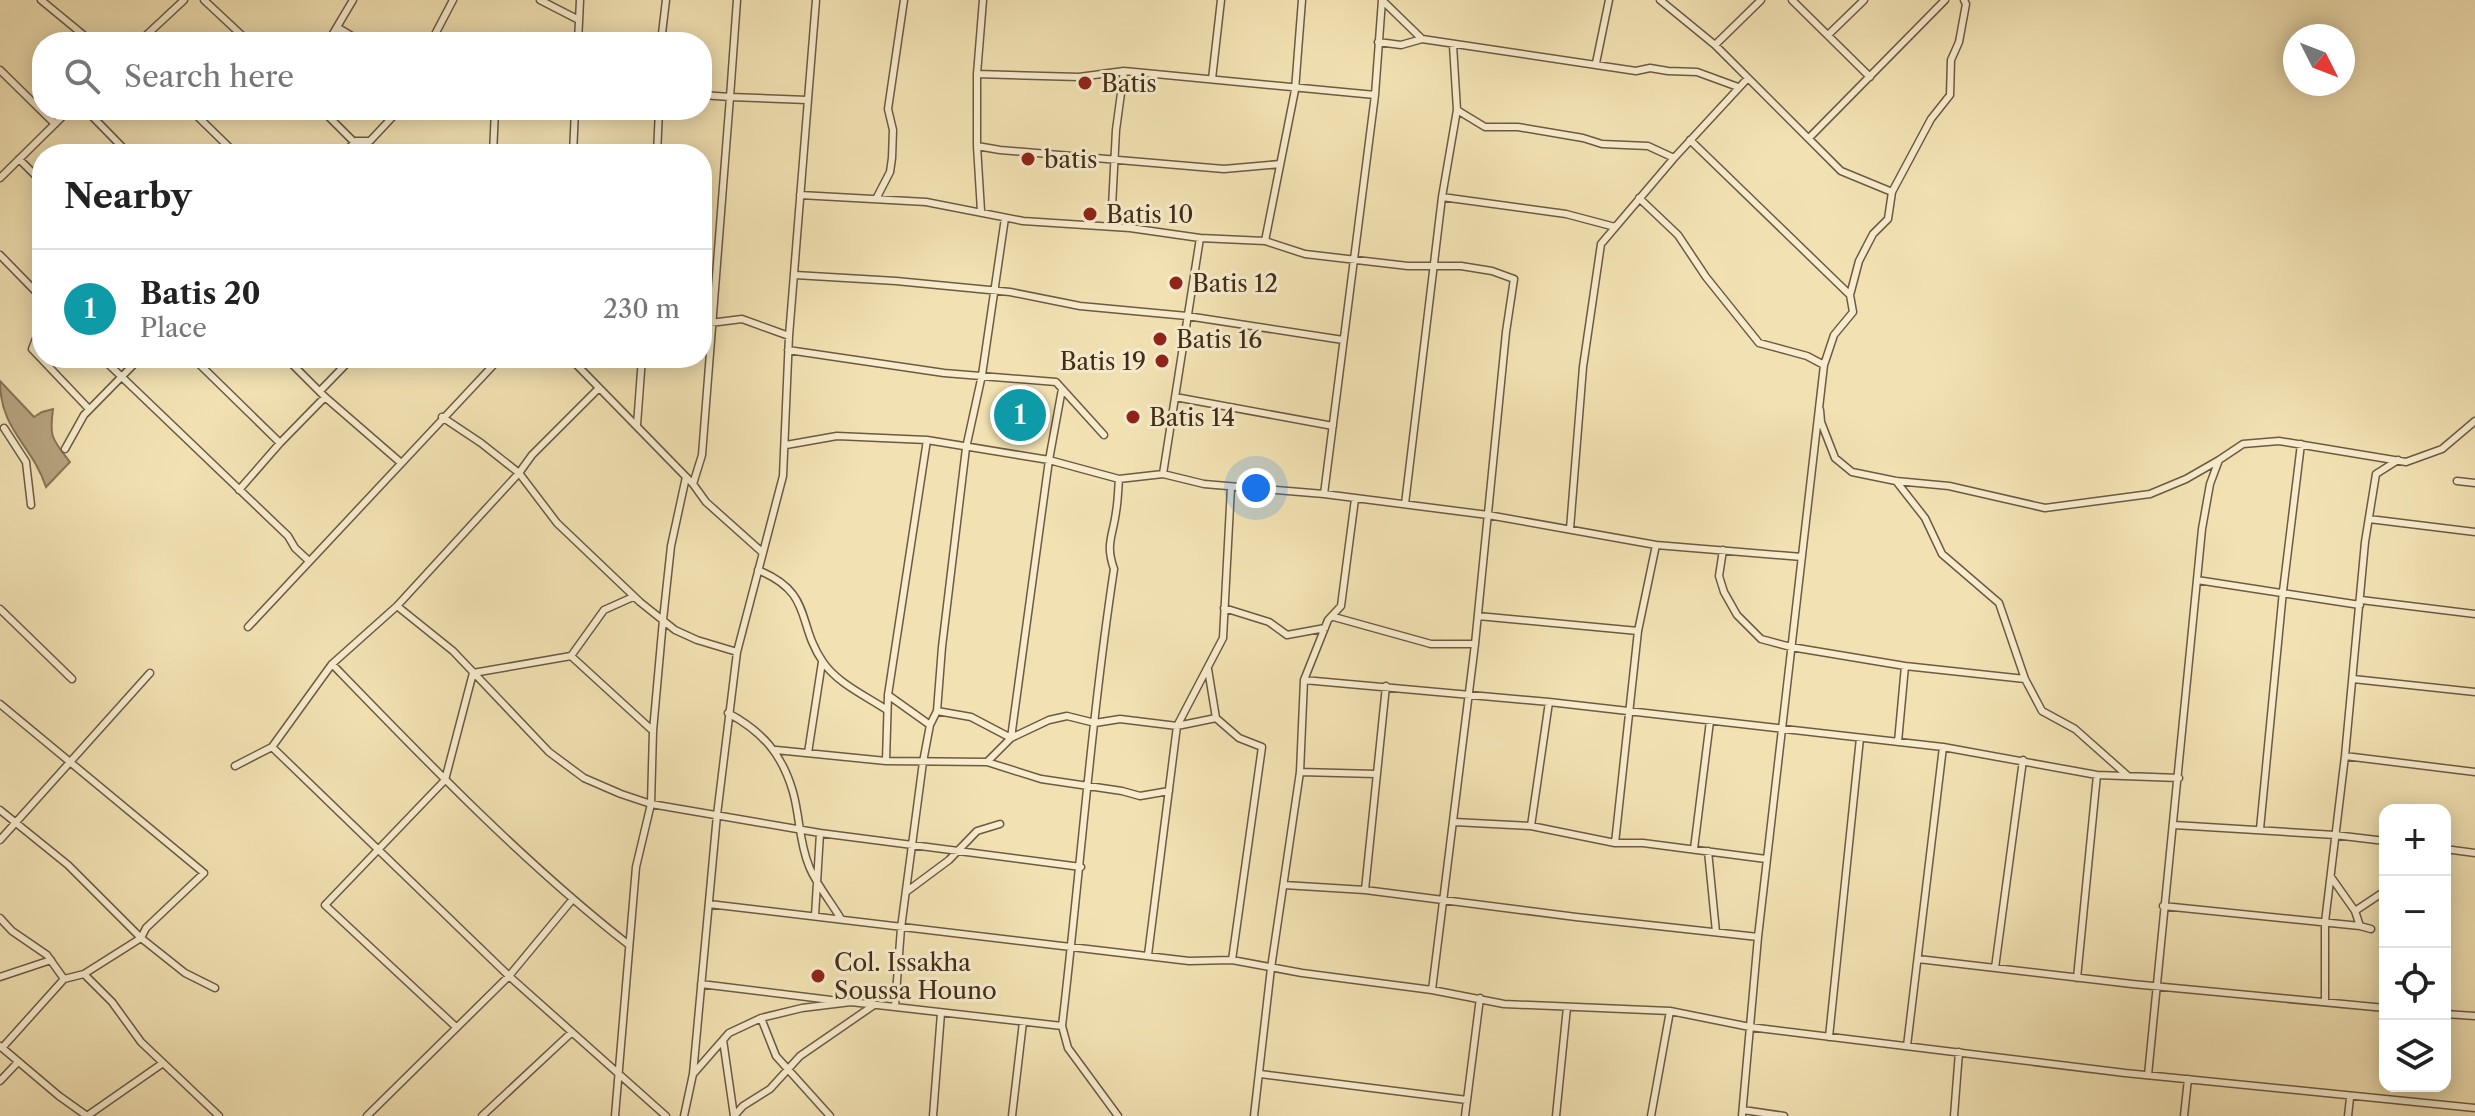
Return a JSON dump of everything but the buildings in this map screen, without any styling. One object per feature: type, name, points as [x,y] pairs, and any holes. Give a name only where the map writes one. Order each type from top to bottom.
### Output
[{"type":"street","points":[[41,0],[80,32]]},
{"type":"street","points":[[150,32],[184,0]]},
{"type":"street","points":[[204,0],[238,32]]},
{"type":"street","points":[[334,32],[353,0]]},
{"type":"street","points":[[436,32],[453,0]]},
{"type":"street","points":[[540,0],[579,20]]},
{"type":"street","points":[[578,32],[580,0]]},
{"type":"street","points":[[662,32],[666,0]]},
{"type":"street","points":[[737,0],[712,324],[742,319],[789,336]]},
{"type":"street","points":[[684,1116],[693,1074],[717,815],[737,652],[777,505],[786,445],[788,350],[816,0]]},
{"type":"street","points":[[876,199],[890,172],[892,158],[893,130],[888,109],[904,0]]},
{"type":"street","points":[[981,211],[977,74],[983,0]]},
{"type":"street","points":[[1212,79],[1221,0]]},
{"type":"street","points":[[1265,241],[1295,90],[1302,0]]},
{"type":"street","points":[[1324,494],[1375,95],[1382,0],[1422,39]]},
{"type":"street","points":[[1596,63],[1609,0]]},
{"type":"street","points":[[1660,0],[1715,45],[1841,171],[1892,192]]},
{"type":"street","points":[[1715,45],[1761,0]]},
{"type":"street","points":[[1792,0],[1870,77]]},
{"type":"street","points":[[1828,35],[1864,0]]},
{"type":"street","points":[[1809,138],[1945,0]]},
{"type":"street","points":[[1784,1116],[1742,1113],[1766,859],[1824,365],[1834,335],[1853,312],[1850,295],[1859,261],[1873,234],[1888,219],[1892,192],[1931,119],[1950,95],[1951,60],[1959,42],[1966,4],[1964,0]]},
{"type":"street","points":[[337,27],[345,32]]},
{"type":"street","points":[[1378,42],[1401,45],[1422,39],[1636,71],[1650,68],[1697,72],[1738,87]]},
{"type":"street","points":[[1405,504],[1448,151],[1457,110],[1453,45]]},
{"type":"street","points":[[0,70],[32,101]]},
{"type":"street","points":[[977,74],[1079,77],[1124,71],[1295,90],[1375,95]]},
{"type":"street","points":[[1111,226],[1114,160],[1124,71]]},
{"type":"street","points":[[1570,529],[1589,317],[1601,244],[1748,78]]},
{"type":"street","points":[[712,96],[807,100]]},
{"type":"street","points":[[1457,110],[1485,127],[1518,127],[1602,144],[1648,146],[1674,158]]},
{"type":"street","points":[[51,120],[55,124]]},
{"type":"street","points":[[34,144],[59,120]]},
{"type":"street","points":[[96,120],[119,144]]},
{"type":"street","points":[[201,120],[226,144]]},
{"type":"street","points":[[333,120],[358,144]]},
{"type":"street","points":[[353,144],[356,141],[370,141],[390,120]]},
{"type":"street","points":[[493,144],[495,120]]},
{"type":"street","points":[[573,144],[575,120]]},
{"type":"street","points":[[657,144],[659,120]]},
{"type":"street","points":[[1690,140],[1850,295]]},
{"type":"street","points":[[0,178],[32,146]]},
{"type":"street","points":[[977,146],[1224,169],[1280,164]]},
{"type":"street","points":[[19,159],[32,172]]},
{"type":"street","points":[[800,195],[926,202],[1005,218],[1111,226],[1200,238],[1265,241],[1305,254],[1408,266],[1492,271],[1514,279],[1475,644],[1432,990]]},
{"type":"street","points":[[1442,197],[1566,214],[1615,227]]},
{"type":"street","points":[[1639,198],[1678,235],[1706,277],[1759,343],[1807,356],[1824,365]]},
{"type":"street","points":[[895,1007],[901,928],[923,762],[930,725],[937,711],[966,448],[982,375],[1005,218]]},
{"type":"street","points":[[1163,474],[1200,238]]},
{"type":"street","points":[[0,255],[32,288]]},
{"type":"street","points":[[795,275],[883,279],[994,293],[1010,292],[1080,306],[1187,316],[1343,340]]},
{"type":"street","points":[[788,350],[944,373],[1056,382],[1104,435]]},
{"type":"street","points":[[50,368],[89,409]]},
{"type":"street","points":[[113,368],[288,536],[309,561]]},
{"type":"street","points":[[65,449],[89,409],[129,368]]},
{"type":"street","points":[[203,368],[280,443]]},
{"type":"street","points":[[296,368],[400,462]]},
{"type":"street","points":[[239,490],[344,368]]},
{"type":"street","points":[[248,627],[490,368]]},
{"type":"street","points":[[580,368],[693,484],[706,502],[763,553]]},
{"type":"street","points":[[637,425],[641,368]]},
{"type":"street","points":[[693,484],[702,455],[709,368]]},
{"type":"street","points":[[235,766],[272,747],[332,664],[397,606],[532,455],[599,388]]},
{"type":"street","points":[[1011,738],[1049,460],[1062,389]]},
{"type":"street","points":[[1175,397],[1333,426]]},
{"type":"street","points":[[1819,400],[1821,422],[1835,458],[1852,472],[1896,481],[1949,486],[2045,508],[2150,494],[2186,479],[2243,444],[2279,441],[2406,462],[2442,449],[2475,421]]},
{"type":"street","points":[[442,417],[519,473],[557,523],[633,597],[675,630],[737,652]]},
{"type":"street","points":[[4,428],[26,462],[31,505]]},
{"type":"street","points":[[786,445],[837,436],[927,440],[1049,460],[1119,479],[1163,474],[1204,484],[1324,494],[1488,515],[1656,545],[1802,557]]},
{"type":"street","points":[[886,761],[888,695],[927,440]]},
{"type":"street","points":[[2260,829],[2301,444]]},
{"type":"street","points":[[2148,1075],[2202,529],[2210,484],[2219,460]]},
{"type":"street","points":[[2325,1001],[2325,922],[2369,519],[2376,474],[2398,460]]},
{"type":"street","points":[[615,1116],[636,867],[651,804],[653,731],[671,546],[686,477]]},
{"type":"street","points":[[1118,1116],[1068,1048],[1062,1026],[1102,645],[1114,569],[1109,555],[1109,539],[1116,514],[1119,479]]},
{"type":"street","points":[[1896,481],[1925,518],[1942,554],[1999,603],[2025,679],[2042,711],[2075,729],[2128,776]]},
{"type":"street","points":[[2457,481],[2475,483]]},
{"type":"street","points":[[1148,955],[1177,726],[1223,638],[1231,487]]},
{"type":"street","points":[[1254,1116],[1271,968],[1300,772],[1304,680],[1328,620],[1341,606],[1355,499]]},
{"type":"street","points":[[2369,519],[2475,532]]},
{"type":"street","points":[[1615,843],[1638,631],[1656,545]]},
{"type":"street","points":[[1723,550],[1719,576],[1724,592],[1737,615],[1761,639],[1905,666],[2025,679]]},
{"type":"street","points":[[758,570],[776,578],[801,606],[822,662],[836,677],[887,710]]},
{"type":"street","points":[[2197,580],[2360,603],[2475,614]]},
{"type":"street","points":[[473,673],[571,656],[604,610],[633,597]]},
{"type":"street","points":[[397,606],[453,651],[549,752],[584,778],[651,804],[820,833],[1081,867]]},
{"type":"street","points":[[1224,608],[1269,622],[1287,635],[1325,628]]},
{"type":"street","points":[[0,609],[72,679]]},
{"type":"street","points":[[1478,616],[1638,631]]},
{"type":"street","points":[[1334,617],[1431,644],[1475,644]]},
{"type":"street","points":[[571,656],[653,731]]},
{"type":"street","points":[[808,753],[822,662]]},
{"type":"street","points":[[332,664],[445,780],[572,900],[629,945]]},
{"type":"street","points":[[1898,742],[1905,666]]},
{"type":"street","points":[[1208,669],[1216,718],[1239,738],[1262,747],[1232,960]]},
{"type":"street","points":[[0,840],[150,673]]},
{"type":"street","points":[[456,1027],[325,905],[445,780],[473,673]]},
{"type":"street","points":[[2353,679],[2475,692]]},
{"type":"street","points":[[1304,680],[1549,702],[1943,747],[2097,775],[2179,778]]},
{"type":"street","points":[[1365,890],[1386,686]]},
{"type":"street","points":[[888,695],[930,725]]},
{"type":"street","points":[[1531,826],[1549,702]]},
{"type":"street","points":[[0,704],[204,873],[146,928],[141,938],[84,974],[64,979],[1,1047],[87,1116],[163,1063]]},
{"type":"street","points":[[937,711],[971,717],[1011,738]]},
{"type":"street","points":[[728,713],[759,733],[776,750],[793,793],[798,829],[809,867],[842,920]]},
{"type":"street","points":[[987,762],[1011,738],[1049,720],[1067,716],[1095,723],[1120,719],[1177,726],[1216,718]]},
{"type":"street","points":[[1694,849],[1710,721]]},
{"type":"street","points":[[1829,1037],[1860,738]]},
{"type":"street","points":[[272,747],[509,976],[666,1116]]},
{"type":"street","points":[[1907,1046],[1943,747]]},
{"type":"street","points":[[776,750],[886,761],[987,762],[1041,779],[1140,796],[1169,791]]},
{"type":"street","points":[[2345,756],[2475,772]]},
{"type":"street","points":[[1995,968],[2023,760]]},
{"type":"street","points":[[1300,772],[1376,774]]},
{"type":"street","points":[[2077,978],[2097,775]]},
{"type":"street","points":[[0,810],[68,865],[141,938],[185,973],[215,988]]},
{"type":"street","points":[[1454,822],[1531,826],[1615,843],[1766,859]]},
{"type":"street","points":[[906,892],[957,852],[977,831],[1000,824]]},
{"type":"street","points":[[2174,825],[2260,829],[2379,840]]},
{"type":"street","points":[[815,916],[820,833]]},
{"type":"street","points":[[2451,850],[2475,853]]},
{"type":"street","points":[[1708,851],[1716,932]]},
{"type":"street","points":[[2331,877],[2355,911],[2360,926]]},
{"type":"street","points":[[1284,885],[1365,890],[1758,937]]},
{"type":"street","points":[[2355,911],[2379,895]]},
{"type":"street","points":[[367,1116],[509,976],[572,900]]},
{"type":"street","points":[[709,904],[1189,961],[1232,960],[1504,1004],[1670,1011],[1750,1027],[1829,1037],[2350,1098],[2475,1108]]},
{"type":"street","points":[[2163,906],[2371,929]]},
{"type":"street","points":[[0,918],[51,960],[64,979]]},
{"type":"street","points":[[1918,959],[2379,1007]]},
{"type":"street","points":[[0,977],[51,960]]},
{"type":"street","points":[[84,974],[112,1002],[141,1042],[219,1116]]},
{"type":"street","points":[[701,984],[1062,1026]]},
{"type":"street","points":[[1465,1116],[1480,998]]},
{"type":"street","points":[[693,1074],[729,1033],[761,1018],[802,1008],[851,1002]]},
{"type":"street","points":[[734,1116],[743,1106],[770,1089],[800,1056],[874,1005]]},
{"type":"street","points":[[1556,1116],[1567,1007]]},
{"type":"street","points":[[1651,1116],[1670,1011]]},
{"type":"street","points":[[933,1116],[941,1013]]},
{"type":"street","points":[[2451,1014],[2475,1016]]},
{"type":"street","points":[[761,1018],[776,1056],[830,1116]]},
{"type":"street","points":[[1012,1116],[1023,1022]]},
{"type":"street","points":[[482,1116],[571,1033]]},
{"type":"street","points":[[723,1040],[734,1116]]},
{"type":"street","points":[[1954,1116],[1959,1052]]},
{"type":"street","points":[[0,1081],[18,1062]]},
{"type":"street","points":[[1260,1074],[1467,1100]]},
{"type":"street","points":[[2184,1116],[2188,1079]]},
{"type":"street","points":[[2348,1116],[2350,1098]]},
{"type":"street","points":[[2430,1116],[2431,1105]]},
{"type":"shaded area","points":[[0,381],[34,417],[53,409],[53,437],[70,462],[46,487],[5,413]]},
{"type":"place","name":"Batis","points":[[1085,83]]},
{"type":"place","name":"batis","points":[[1028,159]]},
{"type":"place","name":"Batis 10","points":[[1090,214]]},
{"type":"place","name":"Batis 12","points":[[1176,283]]},
{"type":"place","name":"Batis 16","points":[[1160,339]]},
{"type":"place","name":"Batis 19","points":[[1162,361]]},
{"type":"place","name":"Batis 20","points":[[1020,415]]},
{"type":"place","name":"Batis 14","points":[[1133,417]]},
{"type":"place","name":"Col. Issakha Soussa Houno","points":[[818,976]]}]
